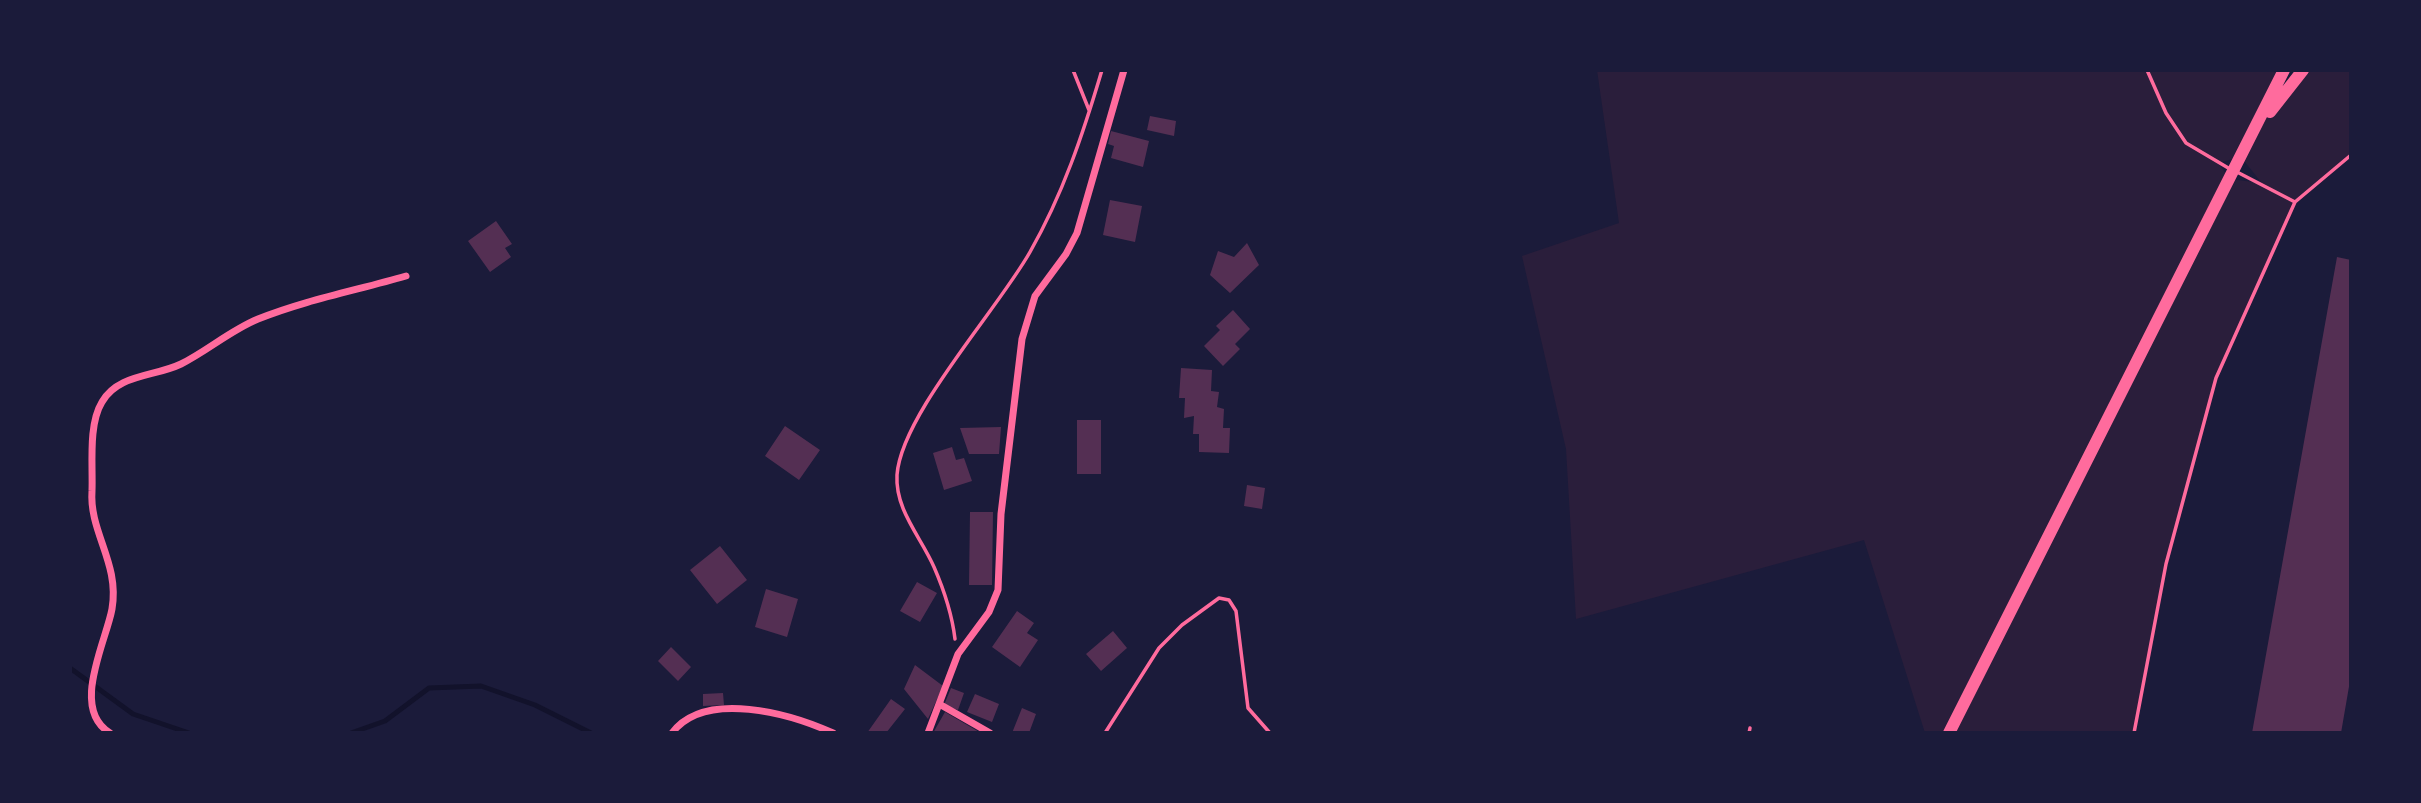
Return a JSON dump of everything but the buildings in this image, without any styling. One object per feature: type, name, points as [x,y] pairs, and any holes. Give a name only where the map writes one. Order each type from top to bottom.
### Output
[{"type":"main road","points":[[1949,733],[2284,70]]},
{"type":"main road","points":[[2254,131],[2303,70]]},
{"type":"street","points":[[928,733],[941,705],[958,654],[989,612],[998,590],[1011,409],[1027,317],[1035,296],[1066,254],[1077,233],[1124,70]]},
{"type":"street","points":[[110,733],[98,718],[92,695],[92,682],[114,594],[105,543],[91,508],[95,428],[100,404],[114,386],[180,364],[257,319],[406,276]]},
{"type":"street","points":[[941,705],[990,733]]},
{"type":"street","points":[[672,733],[693,714],[737,709],[787,716],[833,733]]},
{"type":"lane","points":[[2147,70],[2166,113],[2186,143],[2295,202]]},
{"type":"lane","points":[[2134,733],[2166,564],[2216,377],[2295,202],[2351,155]]},
{"type":"lane","points":[[1105,733],[1159,648],[1182,625],[1219,598],[1228,600],[1236,611],[1248,708],[1270,733]]},
{"type":"path","points":[[1073,70],[1090,112]]},
{"type":"path","points":[[958,654],[942,586],[900,501],[897,475],[901,455],[920,413],[1040,235],[1061,195],[1102,70]]},
{"type":"shaded area","points":[[1597,70],[2284,70],[2256,127],[2303,70],[2351,70],[2351,155],[2295,202],[2216,378],[2166,564],[2134,733],[1925,733],[1864,540],[1576,619],[1566,449],[1522,256],[1619,223]],"holes":[[[2241,157],[2261,182],[2230,179],[2218,163]]]},
{"type":"waterway","points":[[70,668],[133,714],[189,733]]},
{"type":"waterway","points":[[351,733],[385,721],[429,688],[481,686],[535,705],[591,733]]}]
